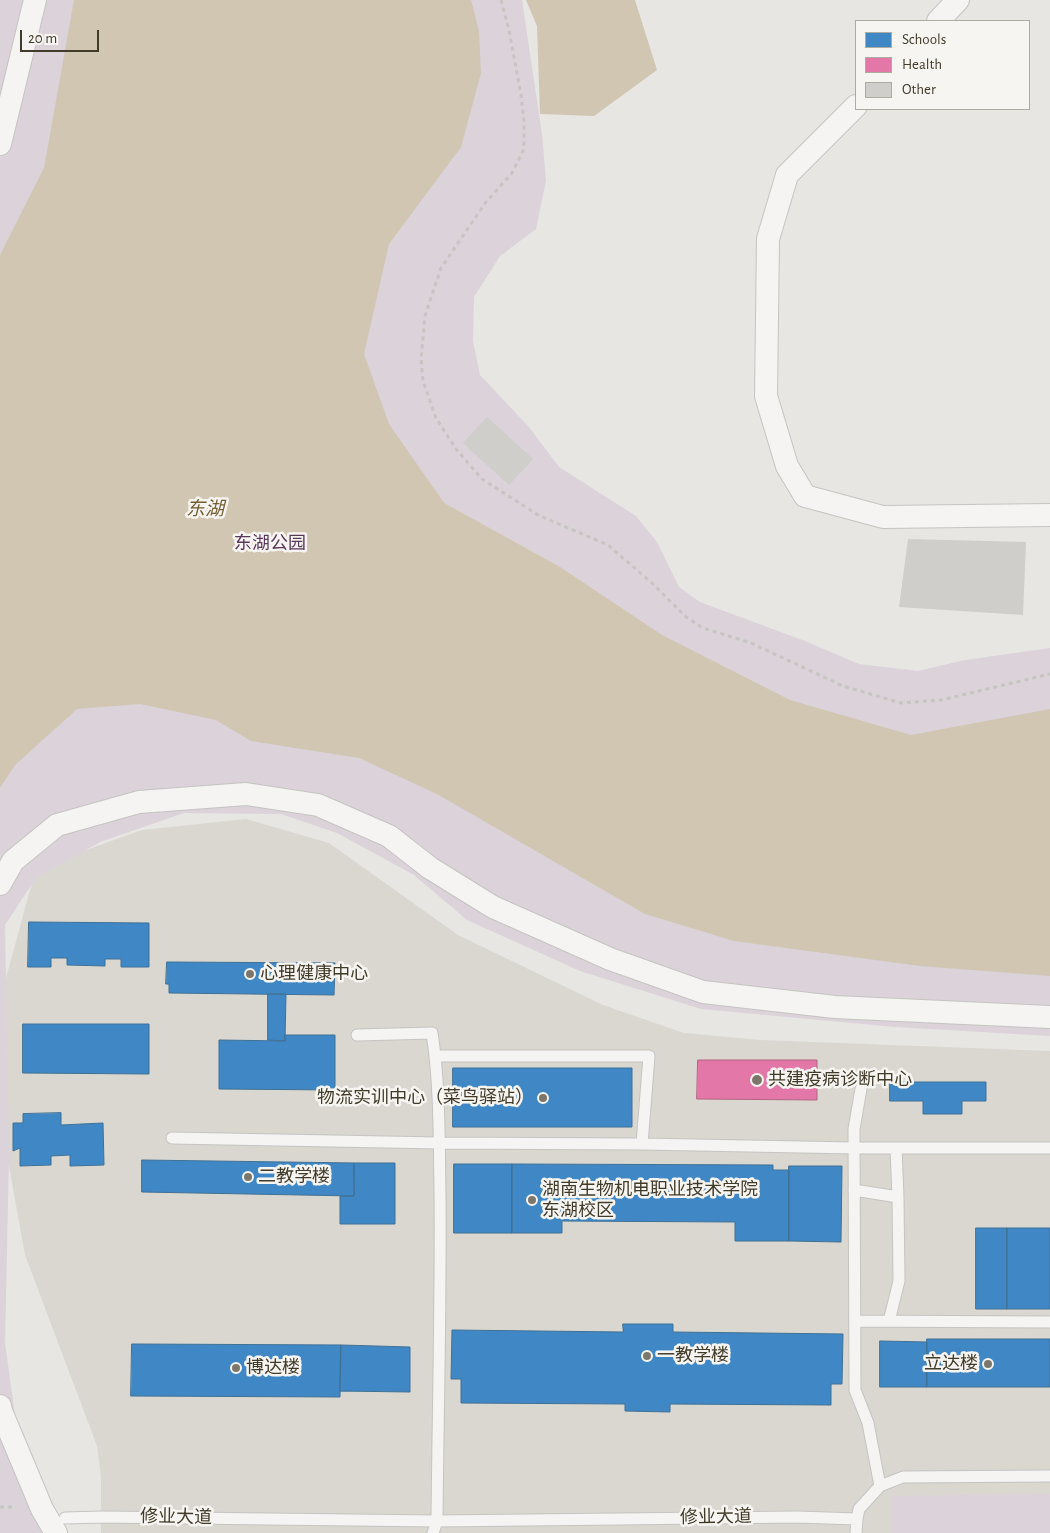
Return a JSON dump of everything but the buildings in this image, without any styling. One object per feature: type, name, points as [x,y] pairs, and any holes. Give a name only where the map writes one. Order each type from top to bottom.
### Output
[{"type":"street","points":[[0,144],[35,0]]},
{"type":"street","points":[[939,20],[958,0]]},
{"type":"street","points":[[855,107],[787,175],[768,239],[766,396],[787,466],[805,496],[884,517],[1050,514]]},
{"type":"street","points":[[0,884],[13,861],[57,825],[139,802],[246,794],[318,805],[389,836],[430,868],[493,907],[610,960],[703,992],[835,1007],[1050,1017]]},
{"type":"street","points":[[0,1406],[42,1509],[61,1525]]},
{"type":"lane","points":[[357,1035],[432,1033],[436,1056],[440,1230],[436,1520],[433,1533]]},
{"type":"lane","points":[[436,1056],[649,1056],[642,1144]]},
{"type":"lane","points":[[861,1089],[854,1129],[856,1390],[868,1423],[880,1486]]},
{"type":"lane","points":[[172,1138],[854,1148],[1050,1148]]},
{"type":"lane","points":[[889,1321],[899,1281],[896,1148]]},
{"type":"lane","points":[[854,1190],[898,1197]]},
{"type":"lane","points":[[855,1321],[1050,1322]]},
{"type":"lane","points":[[856,1533],[859,1509],[880,1486],[903,1477],[1050,1476]]},
{"type":"lane","name":"修业大道","points":[[61,1525],[102,1517],[436,1520],[797,1517],[857,1519]]},
{"type":"path","points":[[501,0],[524,121],[524,150],[512,173],[486,202],[441,268],[425,316],[421,359],[423,381],[436,418],[456,449],[482,479],[538,515],[608,545],[652,583],[686,617],[703,628],[751,643],[843,686],[901,703],[941,700],[1050,674]]},
{"type":"shaded area","name":"湖南生物机电职业技术学院 东湖校区","points":[[246,819],[329,843],[458,935],[603,1005],[684,1033],[760,1040],[1050,1051],[1050,1533],[101,1533],[101,1476],[97,1446],[25,1255],[5,1144],[0,1000],[36,868],[142,830]]},
{"type":"green space","name":"东湖","points":[[0,0],[522,0],[542,134],[546,181],[536,229],[500,256],[474,297],[473,341],[480,375],[529,427],[559,467],[636,516],[657,542],[679,587],[700,602],[805,641],[859,664],[918,671],[965,660],[1050,648],[1050,1036],[895,1027],[701,1009],[580,971],[467,920],[414,875],[337,833],[281,814],[184,813],[100,842],[36,878],[5,925],[9,1157],[5,1343],[18,1436],[66,1533],[0,1533]]},
{"type":"green space","points":[[1050,1494],[1050,1533],[892,1533],[891,1496]]},
{"type":"water","name":"东湖","points":[[74,0],[471,0],[479,31],[481,73],[461,147],[389,244],[364,354],[389,424],[444,503],[560,567],[662,635],[790,700],[911,735],[1050,709],[1050,976],[920,966],[734,941],[645,914],[437,794],[359,758],[251,741],[216,720],[140,704],[77,709],[15,765],[0,788],[0,255],[44,168]]},
{"type":"water","points":[[526,0],[635,0],[657,70],[594,116],[540,114],[537,26]]},
{"type":"place","name":"心理健康中心","points":[[250,974]]},
{"type":"place","name":"共建疫病诊断中心","points":[[757,1080]]},
{"type":"place","name":"物流实训中心（菜鸟驿站）","points":[[543,1098]]},
{"type":"place","name":"二教学楼","points":[[248,1177]]},
{"type":"place","name":"湖南生物机电职业技术学院 东湖校区","points":[[532,1200]]},
{"type":"place","name":"一教学楼","points":[[647,1356]]},
{"type":"place","name":"立达楼","points":[[988,1364]]},
{"type":"place","name":"博达楼","points":[[236,1368]]},
{"type":"park label","name":"东湖公园","points":[[270,544]]}]
